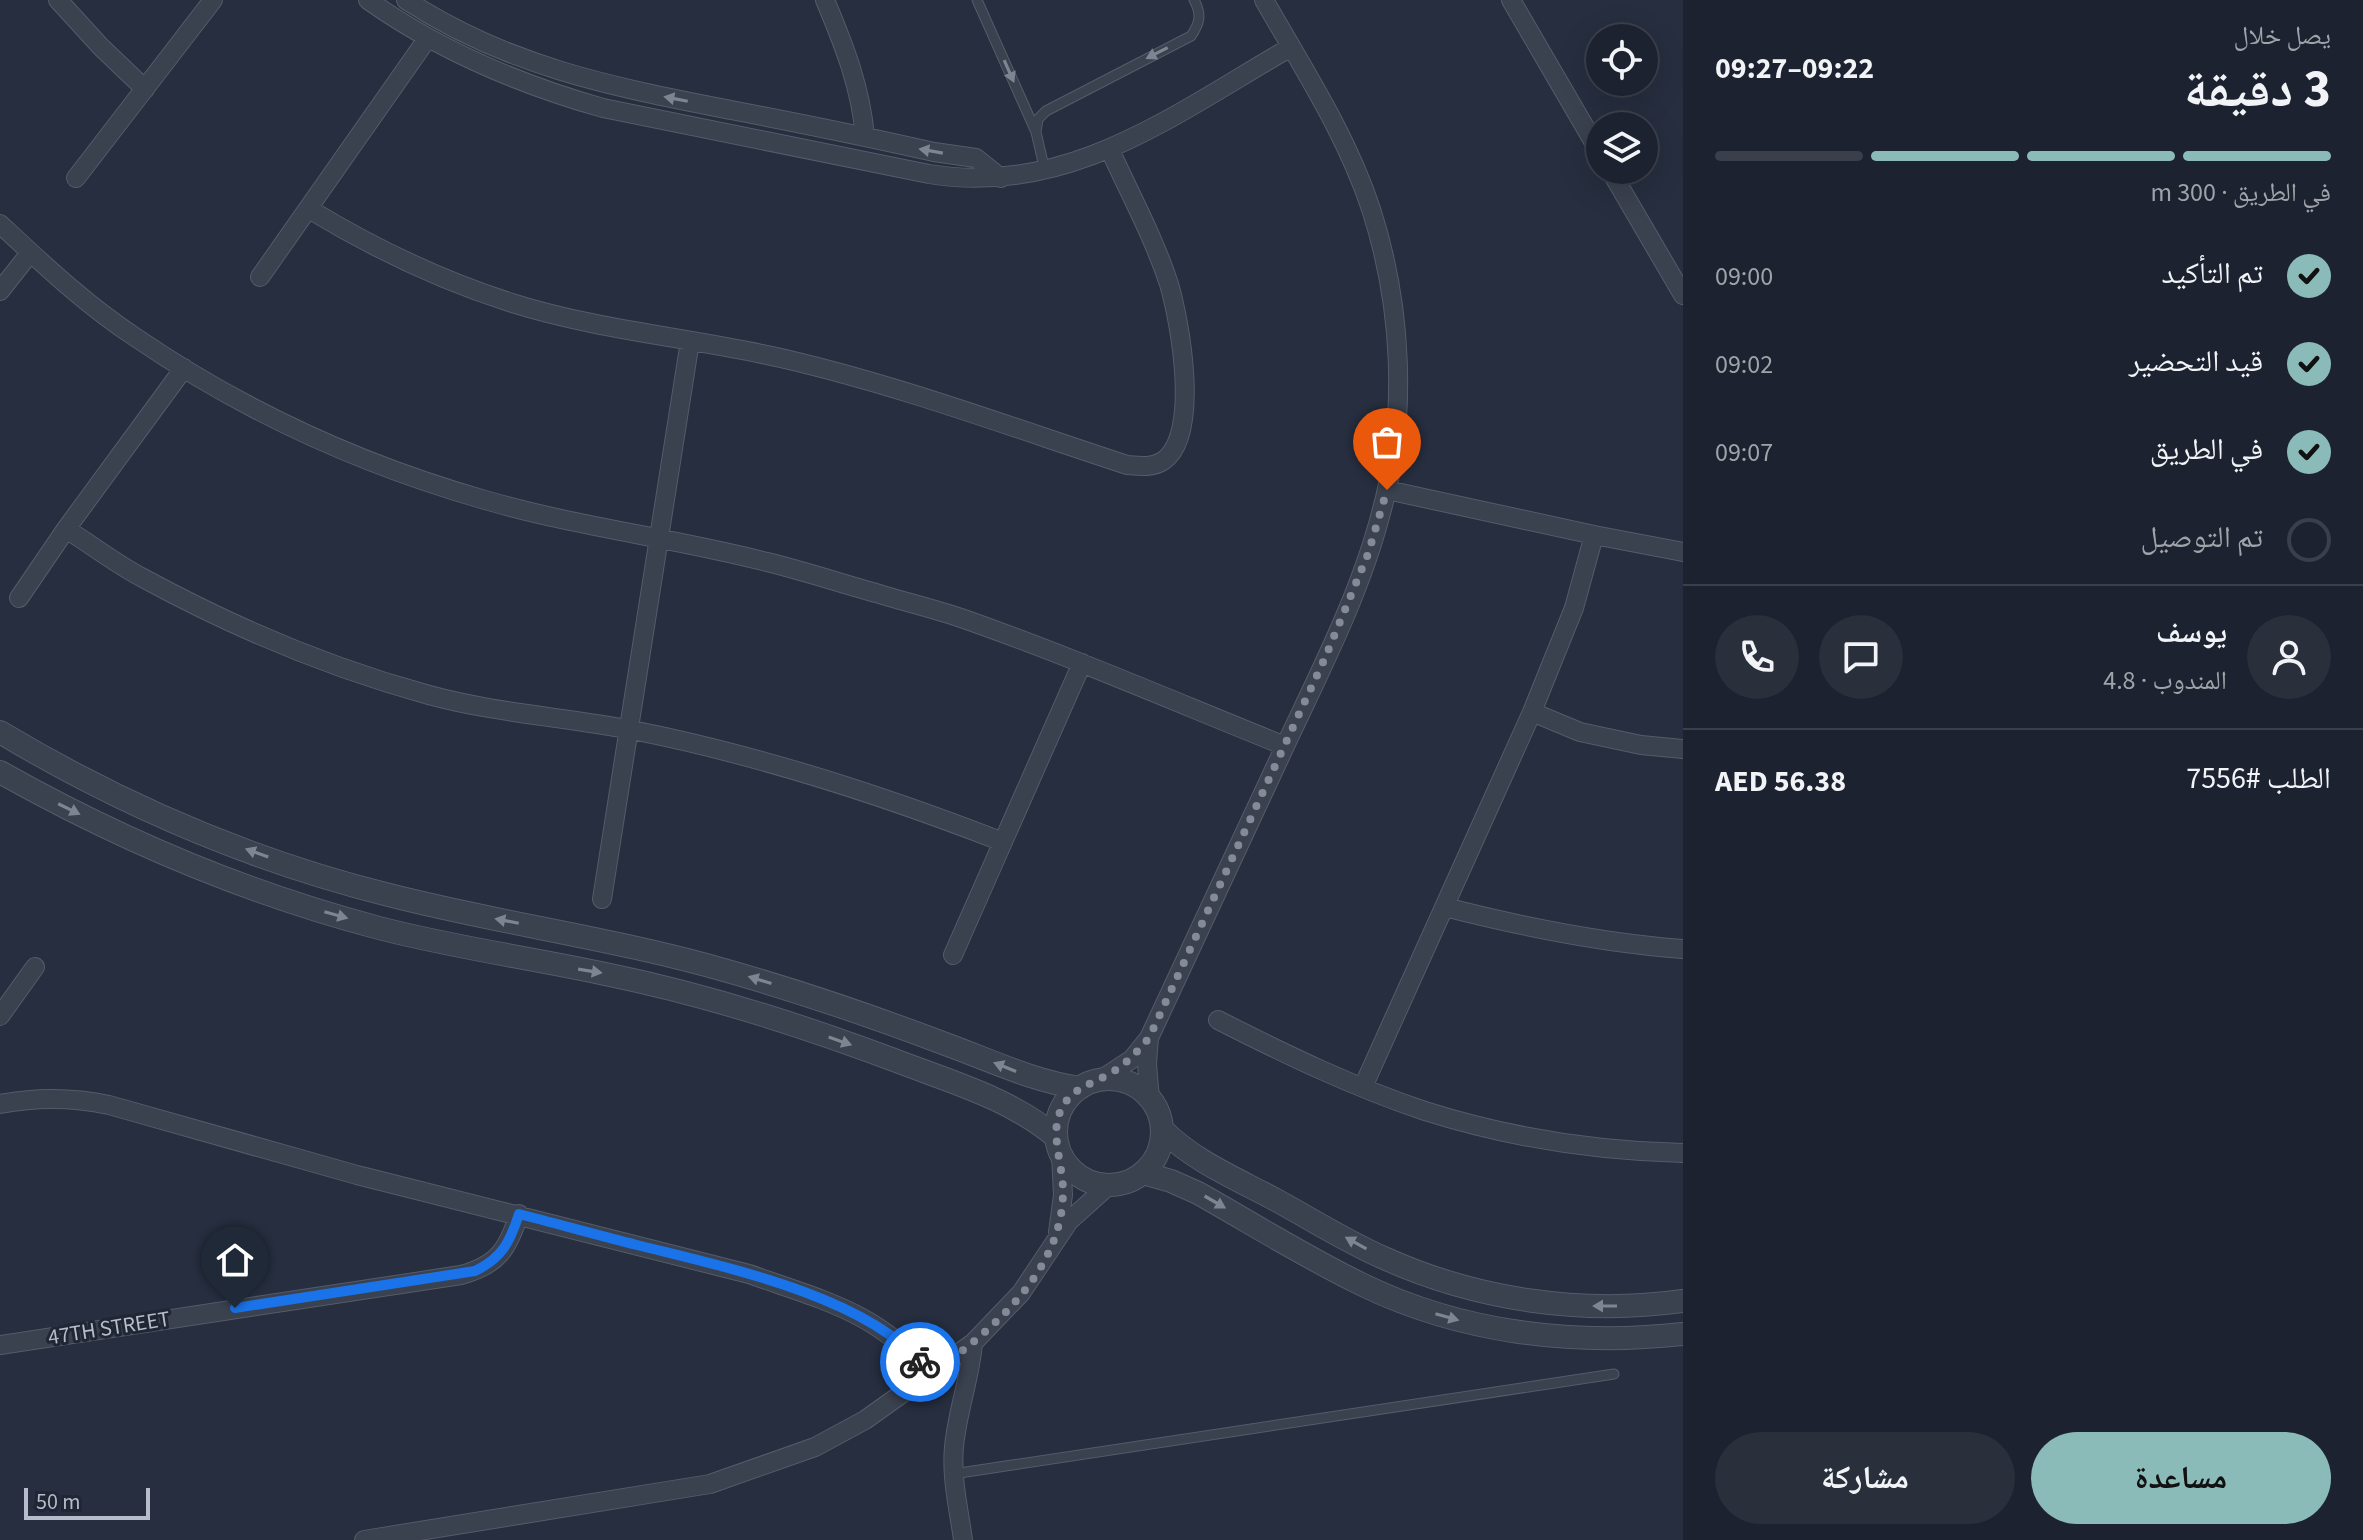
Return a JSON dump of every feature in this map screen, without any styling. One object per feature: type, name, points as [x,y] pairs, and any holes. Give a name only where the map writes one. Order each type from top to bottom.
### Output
[{"type":"street","points":[[58,0],[145,89]]},
{"type":"street","points":[[76,178],[213,0]]},
{"type":"street","points":[[368,0],[427,39],[513,80],[603,108],[929,174],[974,179],[1045,171],[1110,150],[1291,47]]},
{"type":"street","points":[[406,0],[478,40],[577,78],[976,158],[1001,178]]},
{"type":"street","points":[[825,0],[852,67],[863,113],[865,137]]},
{"type":"street","points":[[1057,1235],[1063,1195],[1058,1146],[1061,1109],[1090,1084],[1132,1059],[1149,1038],[1359,579],[1387,490],[1394,440],[1397,363],[1385,261],[1371,211],[1344,140],[1264,0]]},
{"type":"street","points":[[1511,0],[1586,129]]},
{"type":"street","points":[[260,277],[427,39]]},
{"type":"street","points":[[309,209],[369,245],[442,277],[513,303],[784,359],[866,380],[1127,465],[1146,467],[1162,461],[1174,450],[1182,419],[1183,362],[1177,316],[1156,251],[1110,150]]},
{"type":"street","points":[[1618,184],[1683,295]]},
{"type":"street","points":[[0,224],[86,301],[134,337],[184,368],[329,445],[406,475],[486,500],[575,523],[767,562],[960,618],[1082,663],[1285,746]]},
{"type":"street","points":[[0,291],[30,253]]},
{"type":"street","points":[[602,899],[690,341]]},
{"type":"street","points":[[19,598],[184,368]]},
{"type":"street","points":[[1387,490],[1683,552]]},
{"type":"street","points":[[66,529],[140,577],[239,627],[333,664],[430,695],[531,716],[630,730],[794,769],[863,790],[1003,842]]},
{"type":"street","points":[[1363,1087],[1532,712],[1574,608],[1594,535]]},
{"type":"street","points":[[953,955],[1082,663]]},
{"type":"street","points":[[1532,712],[1580,732],[1641,745],[1683,749]]},
{"type":"street","points":[[0,732],[134,803],[293,866],[389,895],[616,941],[688,959],[831,1002],[1026,1076],[1090,1084],[1122,1081],[1133,1085],[1150,1099],[1160,1118],[1162,1129],[1158,1152],[1143,1173],[1128,1182],[1109,1185],[1086,1180],[1076,1174],[1058,1146],[1028,1116],[997,1099],[880,1054],[751,1012],[609,974],[486,952],[379,928],[267,893],[199,868],[105,827],[0,772]]},
{"type":"street","points":[[1445,907],[1571,935],[1639,946],[1683,949]]},
{"type":"street","points":[[0,1016],[35,967]]},
{"type":"street","points":[[1218,1020],[1317,1069],[1425,1111],[1502,1131],[1581,1145],[1683,1153]]},
{"type":"street","points":[[1149,1038],[1147,1064],[1150,1099]]},
{"type":"street","points":[[0,1104],[44,1098],[88,1100],[357,1175],[735,1270],[808,1295],[877,1324],[897,1339],[930,1375]]},
{"type":"street","points":[[1162,1129],[1197,1157],[1381,1257],[1452,1284],[1565,1305],[1641,1306],[1683,1301]]},
{"type":"street","points":[[1143,1173],[1198,1193],[1362,1285],[1430,1312],[1501,1329],[1549,1336],[1610,1339],[1683,1334]]},
{"type":"street","points":[[364,1540],[710,1484],[815,1447],[865,1420],[973,1343],[1021,1293],[1057,1235],[1081,1208],[1109,1185]]},
{"type":"street","name":"47TH STREET","points":[[0,1345],[461,1275],[497,1258],[512,1237],[519,1214]]},
{"type":"street","points":[[963,1540],[953,1474],[956,1430],[969,1379],[973,1343]]},
{"type":"lane","points":[[977,0],[1036,132],[1045,171]]},
{"type":"lane","points":[[1036,132],[1038,119],[1046,111],[1191,36],[1200,18],[1200,10],[1194,0]]},
{"type":"lane","points":[[953,1474],[1614,1374]]},
{"type":"way so far","points":[[920,1362],[930,1375],[973,1343],[1006,1311],[1047,1255],[1057,1235],[1063,1195],[1061,1155],[1056,1137],[1061,1109],[1080,1088],[1100,1080],[1132,1059],[1149,1038],[1325,658],[1368,554],[1387,490]]},
{"type":"route","points":[[235,1308],[475,1271],[497,1258],[506,1248],[519,1214],[749,1274],[808,1295],[877,1324],[920,1362]]}]
